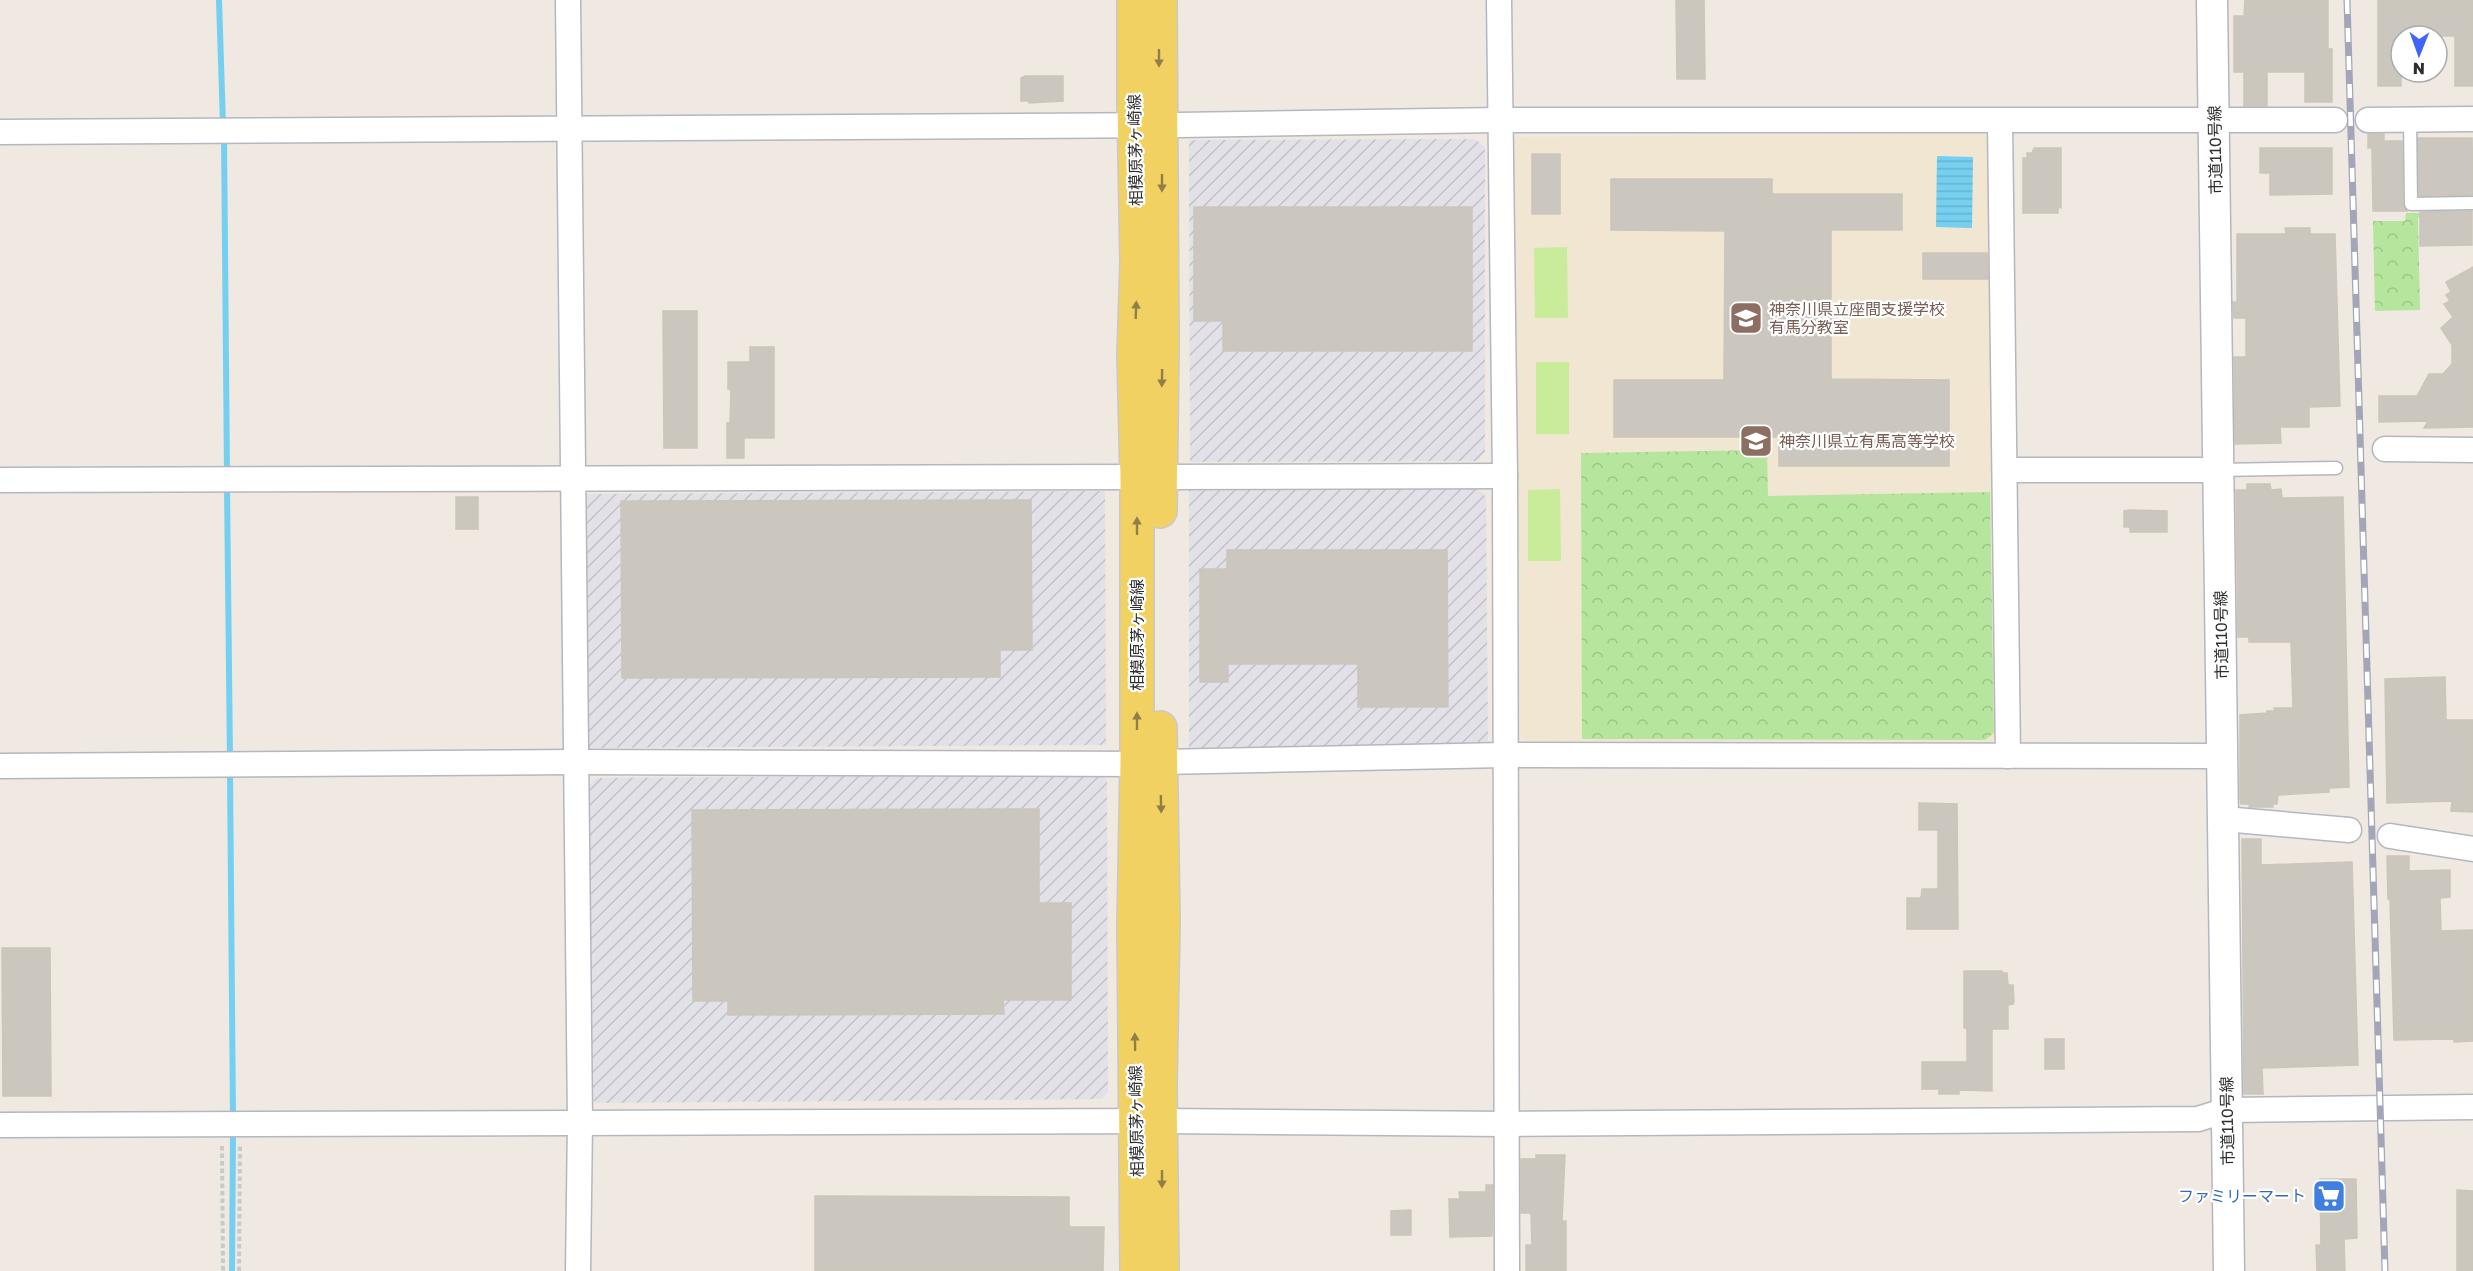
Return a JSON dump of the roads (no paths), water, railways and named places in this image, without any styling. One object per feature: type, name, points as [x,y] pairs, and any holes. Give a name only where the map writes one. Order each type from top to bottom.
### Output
[{"type":"main road","name":"相模原茅ヶ崎線","points":[[1134,0],[1148,125]]},
{"type":"main road","name":"相模原茅ヶ崎線","points":[[1160,0],[1137,263],[1134,355],[1149,763],[1134,925],[1162,1271]]},
{"type":"main road","name":"相模原茅ヶ崎線","points":[[1137,1271],[1149,1121]]},
{"type":"street","points":[[568,0],[580,1122],[578,1271]]},
{"type":"street","points":[[1499,0],[1505,476],[1507,1271]]},
{"type":"street","name":"市道110号線","points":[[2212,0],[2229,1271]]},
{"type":"street","points":[[2368,120],[2473,119]]},
{"type":"street","points":[[0,132],[1148,125],[1499,120],[2335,120]]},
{"type":"street","points":[[2001,121],[2008,756]]},
{"type":"street","points":[[2385,449],[2473,450]]},
{"type":"street","points":[[2005,470],[2219,470]]},
{"type":"street","points":[[0,480],[1505,476]]},
{"type":"street","points":[[0,766],[576,762],[1149,763],[1505,755],[2223,756]]},
{"type":"street","points":[[2224,819],[2349,830]]},
{"type":"street","points":[[2390,836],[2473,849]]},
{"type":"street","points":[[0,1125],[1149,1121],[1506,1124],[2198,1119],[2227,1110],[2473,1107]]},
{"type":"lane","points":[[2410,120],[2412,204],[2473,203]]},
{"type":"lane","points":[[2219,470],[2336,468]]},
{"type":"water","points":[[1937,156],[1973,157],[1972,228],[1936,227]]},
{"type":"waterway","points":[[219,0],[223,124]]},
{"type":"waterway","points":[[224,135],[227,475]]},
{"type":"waterway","points":[[227,486],[230,760]]},
{"type":"waterway","points":[[230,771],[233,1120]]},
{"type":"waterway","points":[[232,1271],[233,1131]]},
{"type":"railway","points":[[2347,0],[2385,1271]]},
{"type":"place","name":"神奈川県立座間支援学校 有馬分教室","points":[[1746,318]]},
{"type":"place","name":"神奈川県立有馬高等学校","points":[[1756,441]]},
{"type":"place","name":"ファミリーマート","points":[[2329,1196]]}]
